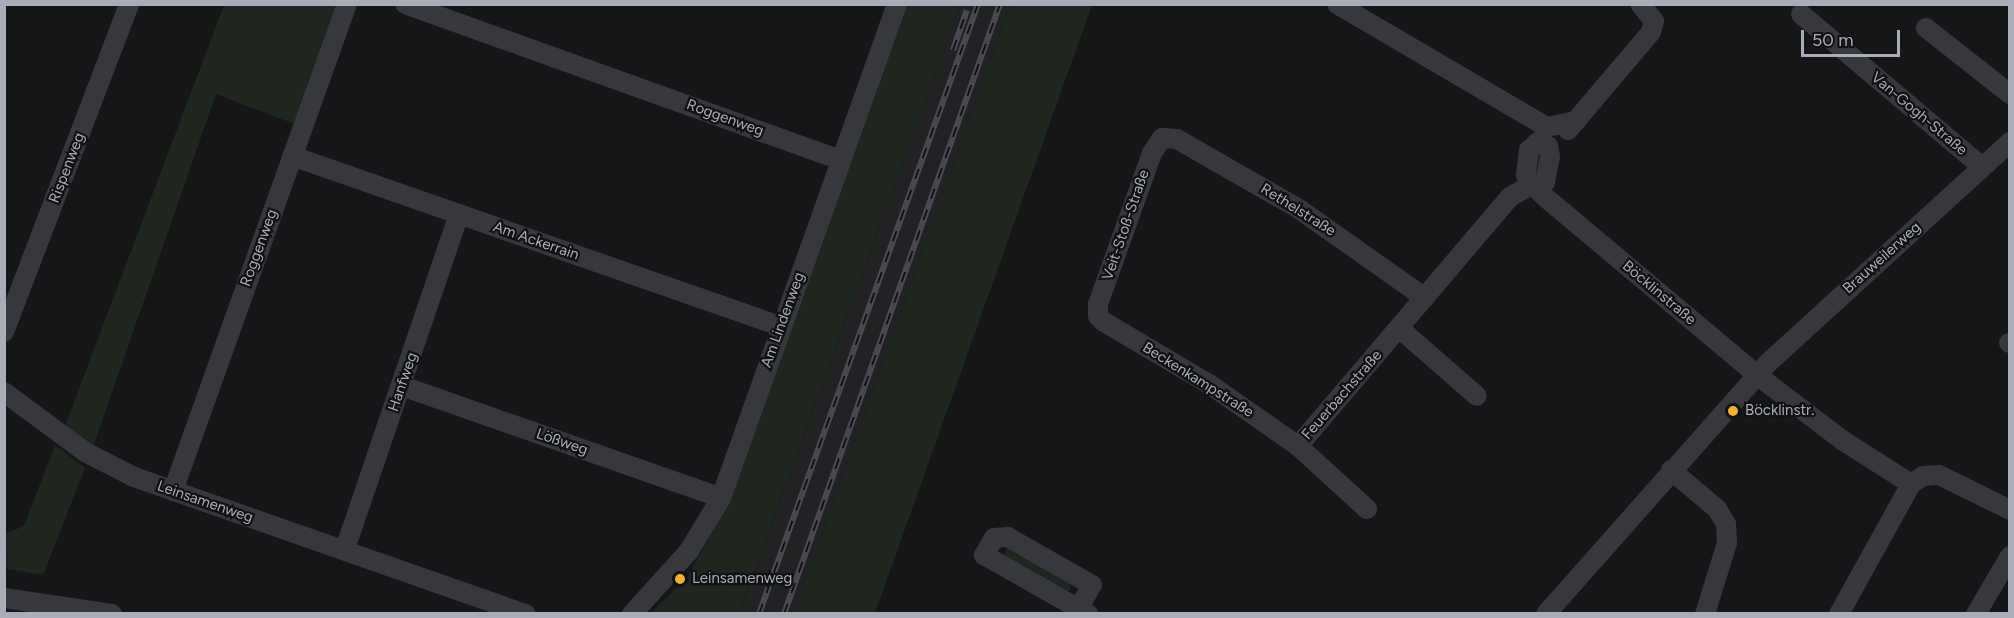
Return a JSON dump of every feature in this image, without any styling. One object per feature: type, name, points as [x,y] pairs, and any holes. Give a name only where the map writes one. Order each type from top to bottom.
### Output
[{"type":"street","name":"Rispenweg","points":[[4,332],[129,4]]},
{"type":"street","name":"Roggenweg","points":[[173,491],[347,4]]},
{"type":"street","name":"Roggenweg","points":[[405,4],[841,160]]},
{"type":"street","name":"Am Lindenweg","points":[[632,614],[689,551],[721,498],[780,326],[897,4]]},
{"type":"street","points":[[1337,4],[1535,121],[1553,127],[1576,121]]},
{"type":"street","name":"Feuerbachstraße","points":[[1367,509],[1298,446],[1400,328],[1540,158],[1576,121],[1651,32],[1654,21],[1640,4]]},
{"type":"street","name":"Van-Gogh-Straße","points":[[1801,14],[1982,167]]},
{"type":"street","points":[[1926,28],[2010,94]]},
{"type":"street","name":"Böcklinstraße","points":[[1513,108],[1540,158]]},
{"type":"street","name":"Böcklinstraße","points":[[1535,121],[1540,158],[1553,198],[1561,211]]},
{"type":"street","name":"Rethelstraße","points":[[1162,138],[1177,139],[1299,209],[1425,298]]},
{"type":"street","name":"Veit-Stoß-Straße","points":[[1098,316],[1098,304],[1152,153],[1162,138]]},
{"type":"street","name":"Brauweilerweg","points":[[1546,614],[1757,375],[2010,142]]},
{"type":"street","name":"Am Ackerrain","points":[[292,156],[780,326]]},
{"type":"street","name":"Böcklinstraße","points":[[1540,158],[1526,175],[1534,186],[1757,375]]},
{"type":"street","name":"Feuerbachstraße","points":[[1510,197],[1534,186]]},
{"type":"street","name":"Hanfweg","points":[[345,549],[459,214]]},
{"type":"street","name":"Beckenkampstraße","points":[[1098,316],[1209,384],[1298,446]]},
{"type":"street","points":[[1400,328],[1477,396]]},
{"type":"street","points":[[1757,375],[1842,440],[1911,484]]},
{"type":"street","name":"Lößweg","points":[[402,386],[721,498]]},
{"type":"street","name":"Leinsamenweg","points":[[4,392],[85,452],[134,477],[526,614]]},
{"type":"street","points":[[1671,470],[1717,509],[1726,524],[1727,543],[1705,614]]},
{"type":"street","points":[[1839,614],[1911,484],[1923,476],[1940,475],[2010,510]]},
{"type":"street","points":[[1008,537],[1092,585],[1084,611],[984,555],[994,538],[1008,537]]},
{"type":"street","points":[[1976,614],[2010,556]]},
{"type":"street","points":[[4,598],[112,614]]},
{"type":"shaded area","points":[[224,5],[342,5],[297,125],[216,94],[93,447],[65,426]]},
{"type":"shaded area","points":[[905,5],[960,5],[739,613],[650,614],[688,576],[729,502]]},
{"type":"shaded area","points":[[960,5],[1010,5],[794,613],[739,614]]},
{"type":"shaded area","points":[[1010,5],[1092,5],[875,613],[794,613]]},
{"type":"shaded area","points":[[55,445],[85,468],[43,575],[7,569],[5,534],[24,526]]},
{"type":"shaded area","points":[[1007,547],[1071,583],[1070,590],[1066,592],[1003,557]]},
{"type":"railway","points":[[759,614],[978,4]]},
{"type":"railway","points":[[784,614],[1000,4]]},
{"type":"railway","points":[[953,50],[967,10]]},
{"type":"place","name":"Böcklinstr.","points":[[1733,411]]},
{"type":"place","name":"Leinsamenweg","points":[[680,579]]}]
